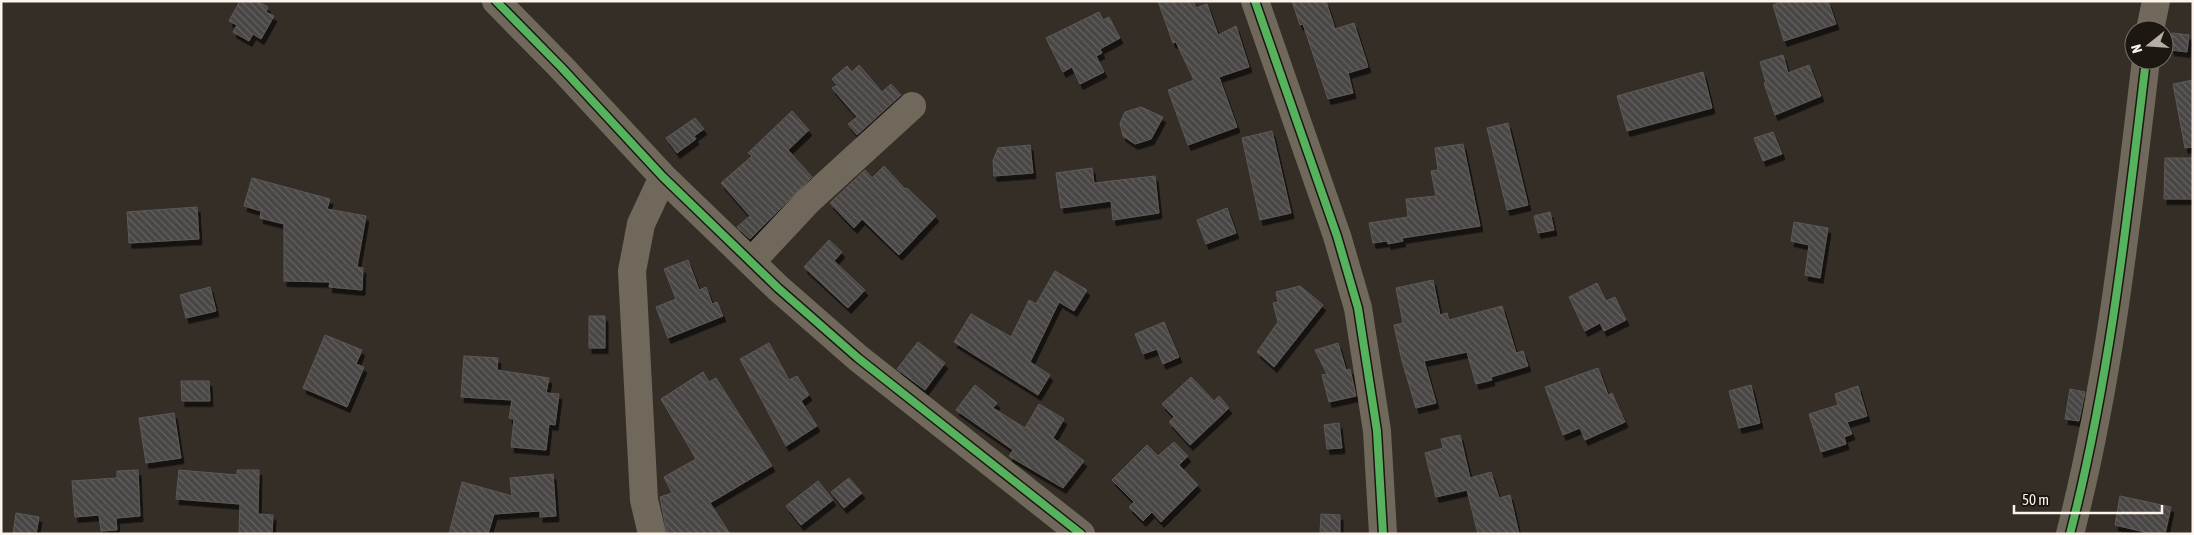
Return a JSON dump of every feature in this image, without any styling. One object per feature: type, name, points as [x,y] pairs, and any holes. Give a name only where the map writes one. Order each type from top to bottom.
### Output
[{"type":"street","points":[[496,1],[561,67],[663,177],[751,262],[858,358],[1081,534]]},
{"type":"street","points":[[1255,1],[1337,236],[1358,308],[1376,432],[1384,534]]},
{"type":"street","points":[[2152,20],[2156,1]]},
{"type":"street","points":[[2070,534],[2086,469],[2104,373],[2126,222],[2145,70]]},
{"type":"street","points":[[751,262],[808,201],[912,106]]},
{"type":"street","points":[[652,534],[644,500],[632,271],[641,224],[663,177]]},
{"type":"building","points":[[240,1],[257,1],[268,7],[266,12],[274,16],[261,39],[253,34],[249,41],[233,32],[237,25],[229,21]]},
{"type":"building","points":[[1158,1],[1193,1],[1196,8],[1207,4],[1218,35],[1236,26],[1249,67],[1219,77],[1237,127],[1188,145],[1168,90],[1194,80],[1176,42],[1173,43]]},
{"type":"building","points":[[1292,1],[1326,1],[1335,29],[1354,23],[1368,67],[1348,73],[1353,93],[1328,99],[1303,24],[1300,25]]},
{"type":"building","points":[[1784,1],[1828,1],[1836,24],[1784,41],[1773,5]]},
{"type":"building","points":[[1099,12],[1103,20],[1109,17],[1120,38],[1100,49],[1102,53],[1096,56],[1104,72],[1080,84],[1072,67],[1063,72],[1046,38]]},
{"type":"building","points":[[2174,33],[2189,35],[2187,52],[2174,50]]},
{"type":"building","points":[[1783,55],[1788,73],[1809,65],[1821,96],[1775,115],[1764,83],[1766,83],[1760,62]]},
{"type":"building","points":[[859,65],[882,92],[891,84],[901,95],[857,135],[848,124],[857,117],[832,88],[837,85],[832,79],[847,66],[852,72]]},
{"type":"building","points":[[1703,72],[1712,108],[1627,131],[1617,96]]},
{"type":"building","points":[[2193,80],[2193,147],[2185,148],[2173,84]]},
{"type":"building","points":[[1141,107],[1163,117],[1151,139],[1135,144],[1123,136],[1120,123],[1125,112]]},
{"type":"building","points":[[792,111],[809,130],[788,150],[812,177],[750,239],[737,227],[750,216],[721,183],[752,156],[748,153]]},
{"type":"building","points":[[695,118],[704,129],[694,136],[696,139],[677,153],[666,138]]},
{"type":"building","points":[[1508,123],[1528,205],[1507,210],[1487,128]]},
{"type":"building","points":[[1272,131],[1291,213],[1260,220],[1242,138]]},
{"type":"building","points":[[1773,132],[1782,154],[1763,161],[1754,138]]},
{"type":"building","points":[[1463,144],[1480,226],[1402,238],[1403,241],[1388,244],[1387,241],[1373,243],[1369,223],[1408,217],[1406,199],[1436,196],[1431,171],[1438,170],[1435,148]]},
{"type":"building","points":[[1030,145],[1033,173],[994,176],[993,161],[998,148]]},
{"type":"building","points":[[2165,158],[2193,158],[2193,199],[2164,199]]},
{"type":"building","points":[[884,166],[905,189],[907,188],[936,216],[899,255],[862,219],[854,228],[830,203],[865,170],[872,178]]},
{"type":"building","points":[[1092,168],[1094,183],[1155,176],[1159,213],[1113,220],[1111,201],[1061,208],[1056,173]]},
{"type":"building","points":[[252,178],[330,199],[327,209],[366,216],[357,267],[363,268],[362,290],[329,287],[330,282],[284,281],[284,224],[260,218],[261,211],[244,206]]},
{"type":"building","points":[[197,207],[199,239],[129,243],[127,212]]},
{"type":"building","points":[[1227,208],[1236,233],[1206,244],[1197,220]]},
{"type":"building","points":[[1550,212],[1554,230],[1538,233],[1534,216]]},
{"type":"building","points":[[1794,222],[1828,228],[1820,278],[1805,275],[1809,245],[1791,241]]},
{"type":"building","points":[[829,240],[842,252],[834,261],[865,290],[848,308],[804,267]]},
{"type":"building","points":[[688,260],[699,290],[706,287],[712,304],[717,302],[723,316],[668,338],[656,307],[676,299],[664,269]]},
{"type":"building","points":[[1055,271],[1087,290],[1074,311],[1059,302],[1030,362],[1050,375],[1038,395],[954,342],[971,314],[1011,337],[1029,300],[1036,304]]},
{"type":"building","points":[[1433,280],[1440,315],[1447,313],[1449,320],[1502,306],[1516,353],[1523,351],[1528,366],[1491,377],[1492,380],[1476,384],[1467,352],[1424,361],[1436,403],[1416,408],[1394,325],[1403,323],[1396,288]]},
{"type":"building","points":[[1597,283],[1606,301],[1615,297],[1626,320],[1604,331],[1600,323],[1585,331],[1569,297]]},
{"type":"building","points":[[1300,286],[1323,305],[1274,367],[1257,352],[1278,322],[1273,303],[1278,302],[1276,292]]},
{"type":"building","points":[[210,287],[216,311],[186,318],[180,295]]},
{"type":"building","points":[[589,316],[605,316],[605,348],[589,348]]},
{"type":"building","points":[[1164,322],[1179,357],[1163,364],[1157,349],[1143,354],[1135,334]]},
{"type":"building","points":[[325,335],[362,350],[356,364],[364,367],[347,407],[303,388]]},
{"type":"building","points":[[918,342],[945,363],[925,390],[897,369]]},
{"type":"building","points":[[769,343],[789,380],[797,376],[809,395],[801,401],[817,426],[786,446],[740,359]]},
{"type":"building","points":[[1338,343],[1346,370],[1350,369],[1356,396],[1329,402],[1322,375],[1327,374],[1315,350]]},
{"type":"building","points":[[464,356],[498,358],[497,370],[549,378],[546,393],[559,394],[555,425],[549,424],[546,450],[511,447],[514,419],[509,418],[512,400],[461,397]]},
{"type":"building","points":[[1598,368],[1608,395],[1612,393],[1625,422],[1585,440],[1580,428],[1563,435],[1545,387]]},
{"type":"building","points":[[703,372],[709,382],[716,378],[772,466],[710,503],[730,534],[667,534],[660,497],[672,493],[664,477],[696,459],[661,399]]},
{"type":"building","points":[[1191,377],[1214,401],[1219,396],[1229,408],[1190,445],[1169,422],[1174,417],[1162,404]]},
{"type":"building","points":[[181,381],[209,381],[210,401],[182,401]]},
{"type":"building","points":[[975,385],[997,403],[993,408],[1025,428],[1039,404],[1064,419],[1053,438],[1084,461],[1063,488],[1009,456],[1013,450],[956,410]]},
{"type":"building","points":[[1751,385],[1760,423],[1739,428],[1729,391]]},
{"type":"building","points":[[1858,386],[1867,416],[1847,422],[1852,434],[1844,437],[1846,444],[1821,452],[1809,414],[1838,405],[1835,394]]},
{"type":"building","points":[[2070,389],[2085,392],[2079,421],[2065,419]]},
{"type":"building","points":[[174,413],[181,458],[146,463],[139,418]]},
{"type":"building","points":[[1339,423],[1342,448],[1327,449],[1324,425]]},
{"type":"building","points":[[1460,435],[1470,478],[1491,472],[1499,498],[1510,495],[1519,534],[1478,534],[1467,490],[1436,497],[1425,453],[1443,448],[1441,439]]},
{"type":"building","points":[[1174,442],[1188,456],[1179,465],[1198,485],[1161,522],[1152,512],[1143,521],[1129,507],[1134,502],[1112,480],[1147,445],[1158,456]]},
{"type":"building","points":[[138,470],[140,516],[116,518],[117,530],[101,531],[99,515],[75,517],[72,481],[117,478],[117,471]]},
{"type":"building","points":[[179,470],[237,475],[237,470],[259,470],[258,514],[273,515],[272,534],[239,534],[240,504],[176,499]]},
{"type":"building","points":[[553,474],[556,516],[540,517],[540,511],[494,514],[488,534],[449,534],[462,482],[512,496],[510,478]]},
{"type":"building","points":[[849,478],[862,493],[844,508],[831,492]]},
{"type":"building","points":[[818,481],[833,500],[801,525],[786,506]]},
{"type":"building","points":[[2120,496],[2171,507],[2165,534],[2153,534],[2115,525]]},
{"type":"building","points":[[16,513],[39,517],[36,534],[13,534]]},
{"type":"building","points":[[1321,514],[1340,515],[1340,533],[1320,532]]},
{"type":"cycle path","points":[[496,1],[561,67],[663,177],[778,288],[858,358],[1081,534]]},
{"type":"cycle path","points":[[1255,1],[1337,236],[1358,308],[1377,431],[1383,534]]},
{"type":"cycle path","points":[[2070,534],[2084,476],[2107,358],[2145,70]]}]
